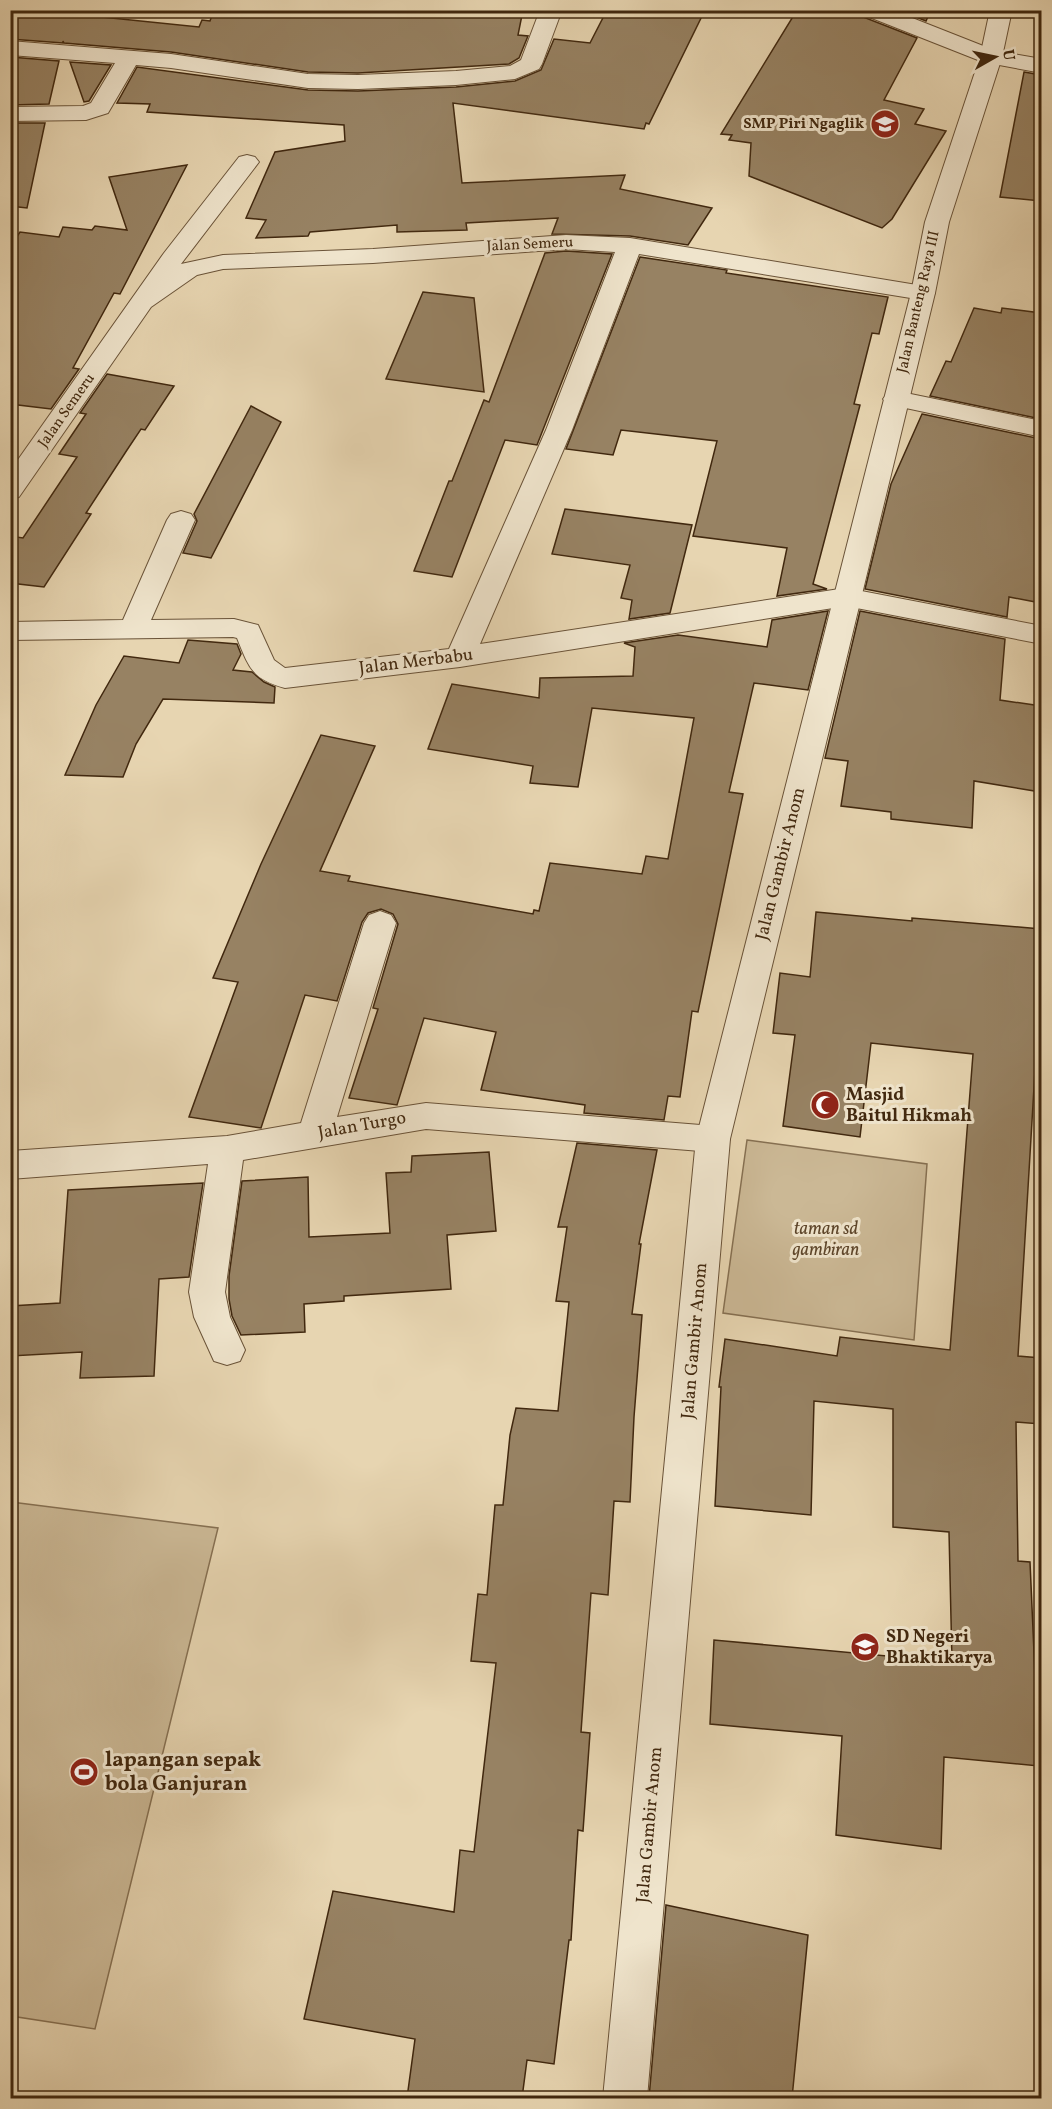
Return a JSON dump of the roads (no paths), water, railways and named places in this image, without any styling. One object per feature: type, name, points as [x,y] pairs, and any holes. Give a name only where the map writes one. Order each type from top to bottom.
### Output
[{"type":"street","points":[[10,48],[171,61],[308,81],[358,82],[456,78],[515,72],[531,64],[551,10]]},
{"type":"street","points":[[872,10],[991,57],[1041,66]]},
{"type":"street","name":"Jalan Banteng Raya III","points":[[846,597],[925,284],[937,222],[991,57],[1001,10]]},
{"type":"street","points":[[10,114],[94,111],[100,108],[129,58]]},
{"type":"street","name":"Jalan Semeru","points":[[10,491],[173,258],[247,162]]},
{"type":"street","name":"Jalan Semeru","points":[[144,301],[189,270],[223,262],[373,256],[566,242],[630,244],[790,273],[925,284]]},
{"type":"street","points":[[460,657],[559,430],[630,244]]},
{"type":"street","points":[[896,399],[1041,429]]},
{"type":"street","points":[[133,629],[181,520]]},
{"type":"street","name":"Jalan Merbabu","points":[[10,631],[242,630],[248,632],[263,667],[274,676],[285,678],[460,657],[846,597],[1041,635]]},
{"type":"street","name":"Jalan Gambir Anom","points":[[625,2098],[713,1139],[846,597]]},
{"type":"street","points":[[315,1134],[380,923]]},
{"type":"street","name":"Jalan Turgo","points":[[10,1165],[227,1149],[426,1116],[713,1139]]},
{"type":"street","points":[[227,1149],[207,1292],[212,1317],[227,1350]]},
{"type":"place","name":"SMP Piri Ngaglik","points":[[885,124]]},
{"type":"place","name":"Masjid Baitul Hikmah","points":[[825,1105]]},
{"type":"place","name":"SD Negeri Bhaktikarya","points":[[865,1647]]},
{"type":"place","name":"lapangan sepak bola Ganjuran","points":[[84,1772]]},
{"type":"park label","name":"taman sd gambiran","points":[[826,1239]]}]
